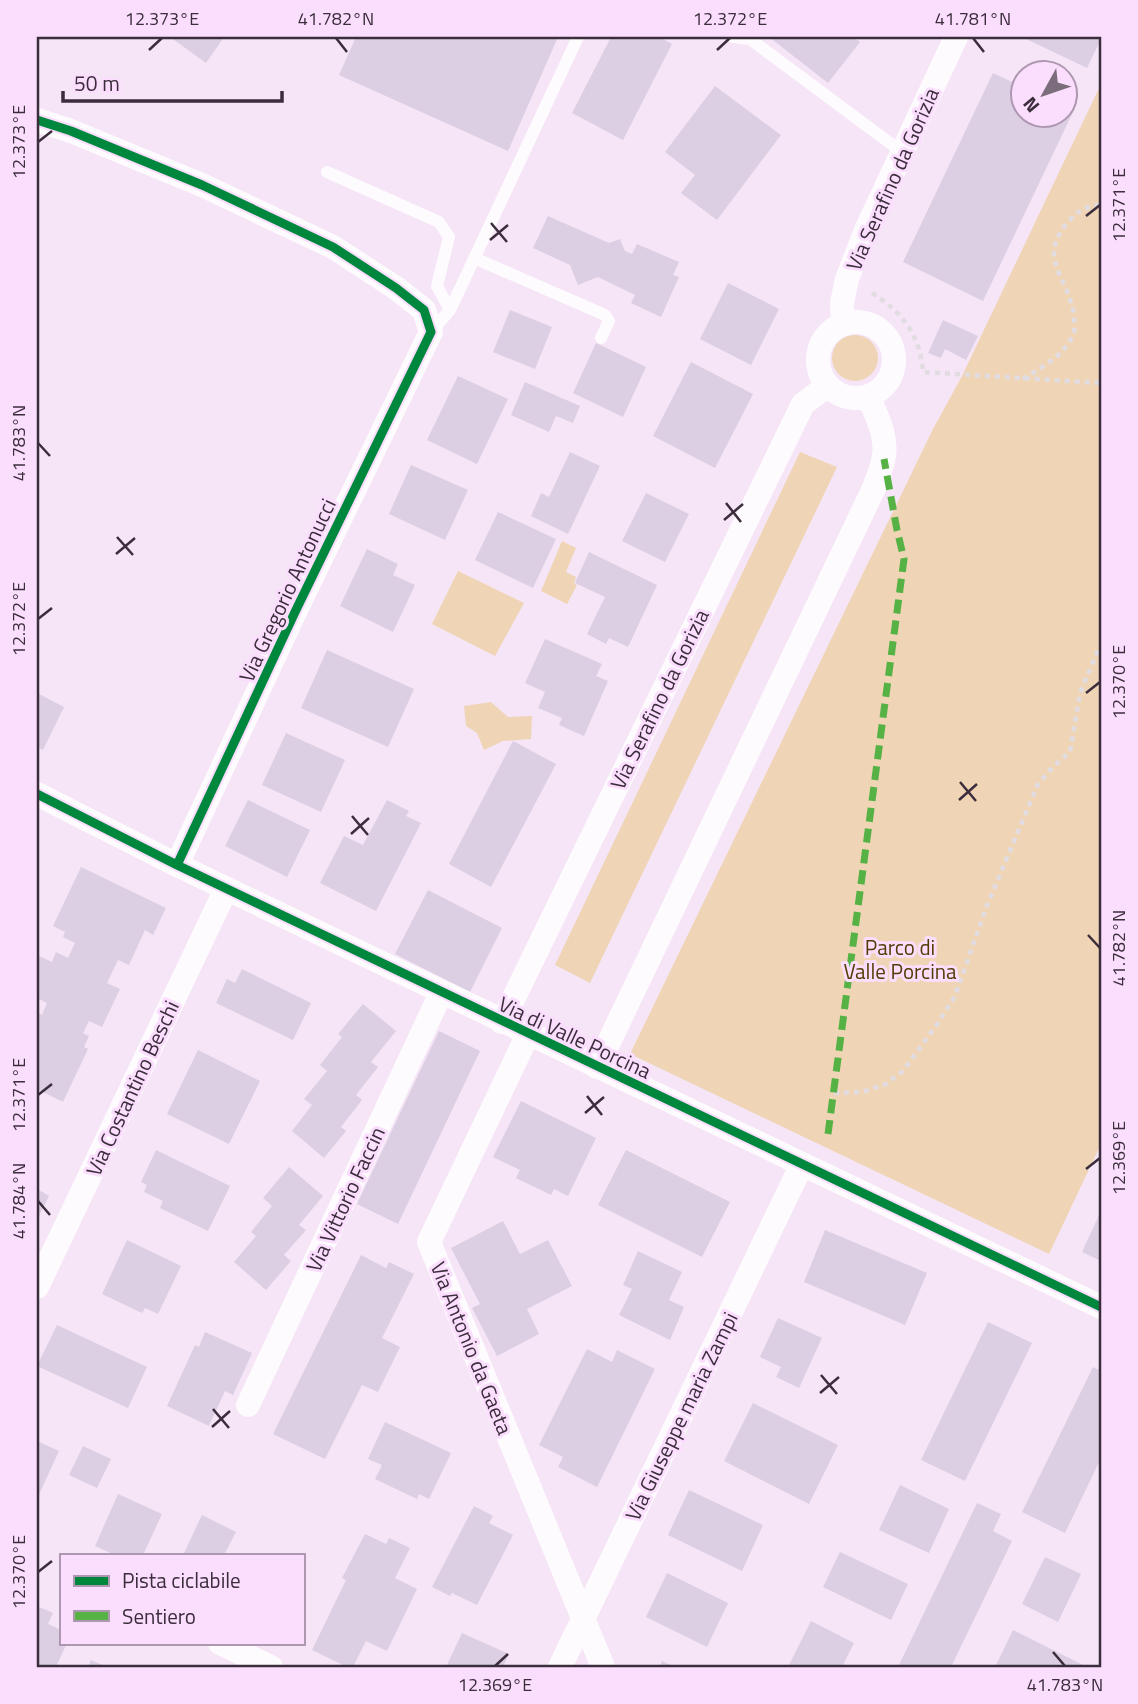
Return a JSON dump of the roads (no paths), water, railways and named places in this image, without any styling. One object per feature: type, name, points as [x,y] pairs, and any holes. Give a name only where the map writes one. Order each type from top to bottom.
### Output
[{"type":"street","name":"Via Serafino da Gorizia","points":[[843,324],[842,303],[847,279],[866,230],[956,37]]},
{"type":"street","points":[[37,120],[72,131],[202,185],[333,247],[396,288],[424,310],[431,332]]},
{"type":"street","points":[[858,322],[872,326],[884,335],[891,348],[894,363],[890,377],[881,389],[868,396],[853,398],[838,394],[827,386],[820,373],[818,358],[821,344],[830,332],[843,324],[858,322]]},
{"type":"street","name":"Via Gregorio Antonucci","points":[[177,865],[295,612],[431,332]]},
{"type":"street","name":"Via Serafino da Gorizia","points":[[502,1022],[803,404],[827,386]]},
{"type":"street","points":[[597,1067],[874,488],[884,459],[884,439],[868,396]]},
{"type":"street","name":"Via di Valle Porcina","points":[[37,794],[226,889],[1101,1307]]},
{"type":"street","name":"Via Costantino Beschi","points":[[37,1287],[226,889]]},
{"type":"street","name":"Via Vittorio Faccin","points":[[248,1405],[442,993]]},
{"type":"street","name":"Via Antonio da Gaeta","points":[[528,1034],[429,1242],[603,1667]]},
{"type":"street","name":"Via Giuseppe maria Zampi","points":[[560,1667],[802,1164]]},
{"type":"street","points":[[222,1644],[271,1667]]},
{"type":"lane","points":[[431,332],[450,310],[578,37]]},
{"type":"lane","points":[[733,37],[750,39],[902,152]]},
{"type":"lane","points":[[327,172],[439,222],[449,237],[437,286],[450,310]]},
{"type":"lane","points":[[474,258],[605,315],[609,321],[601,338]]},
{"type":"park label","name":"Parco di Valle Porcina","points":[[900,959]]}]
